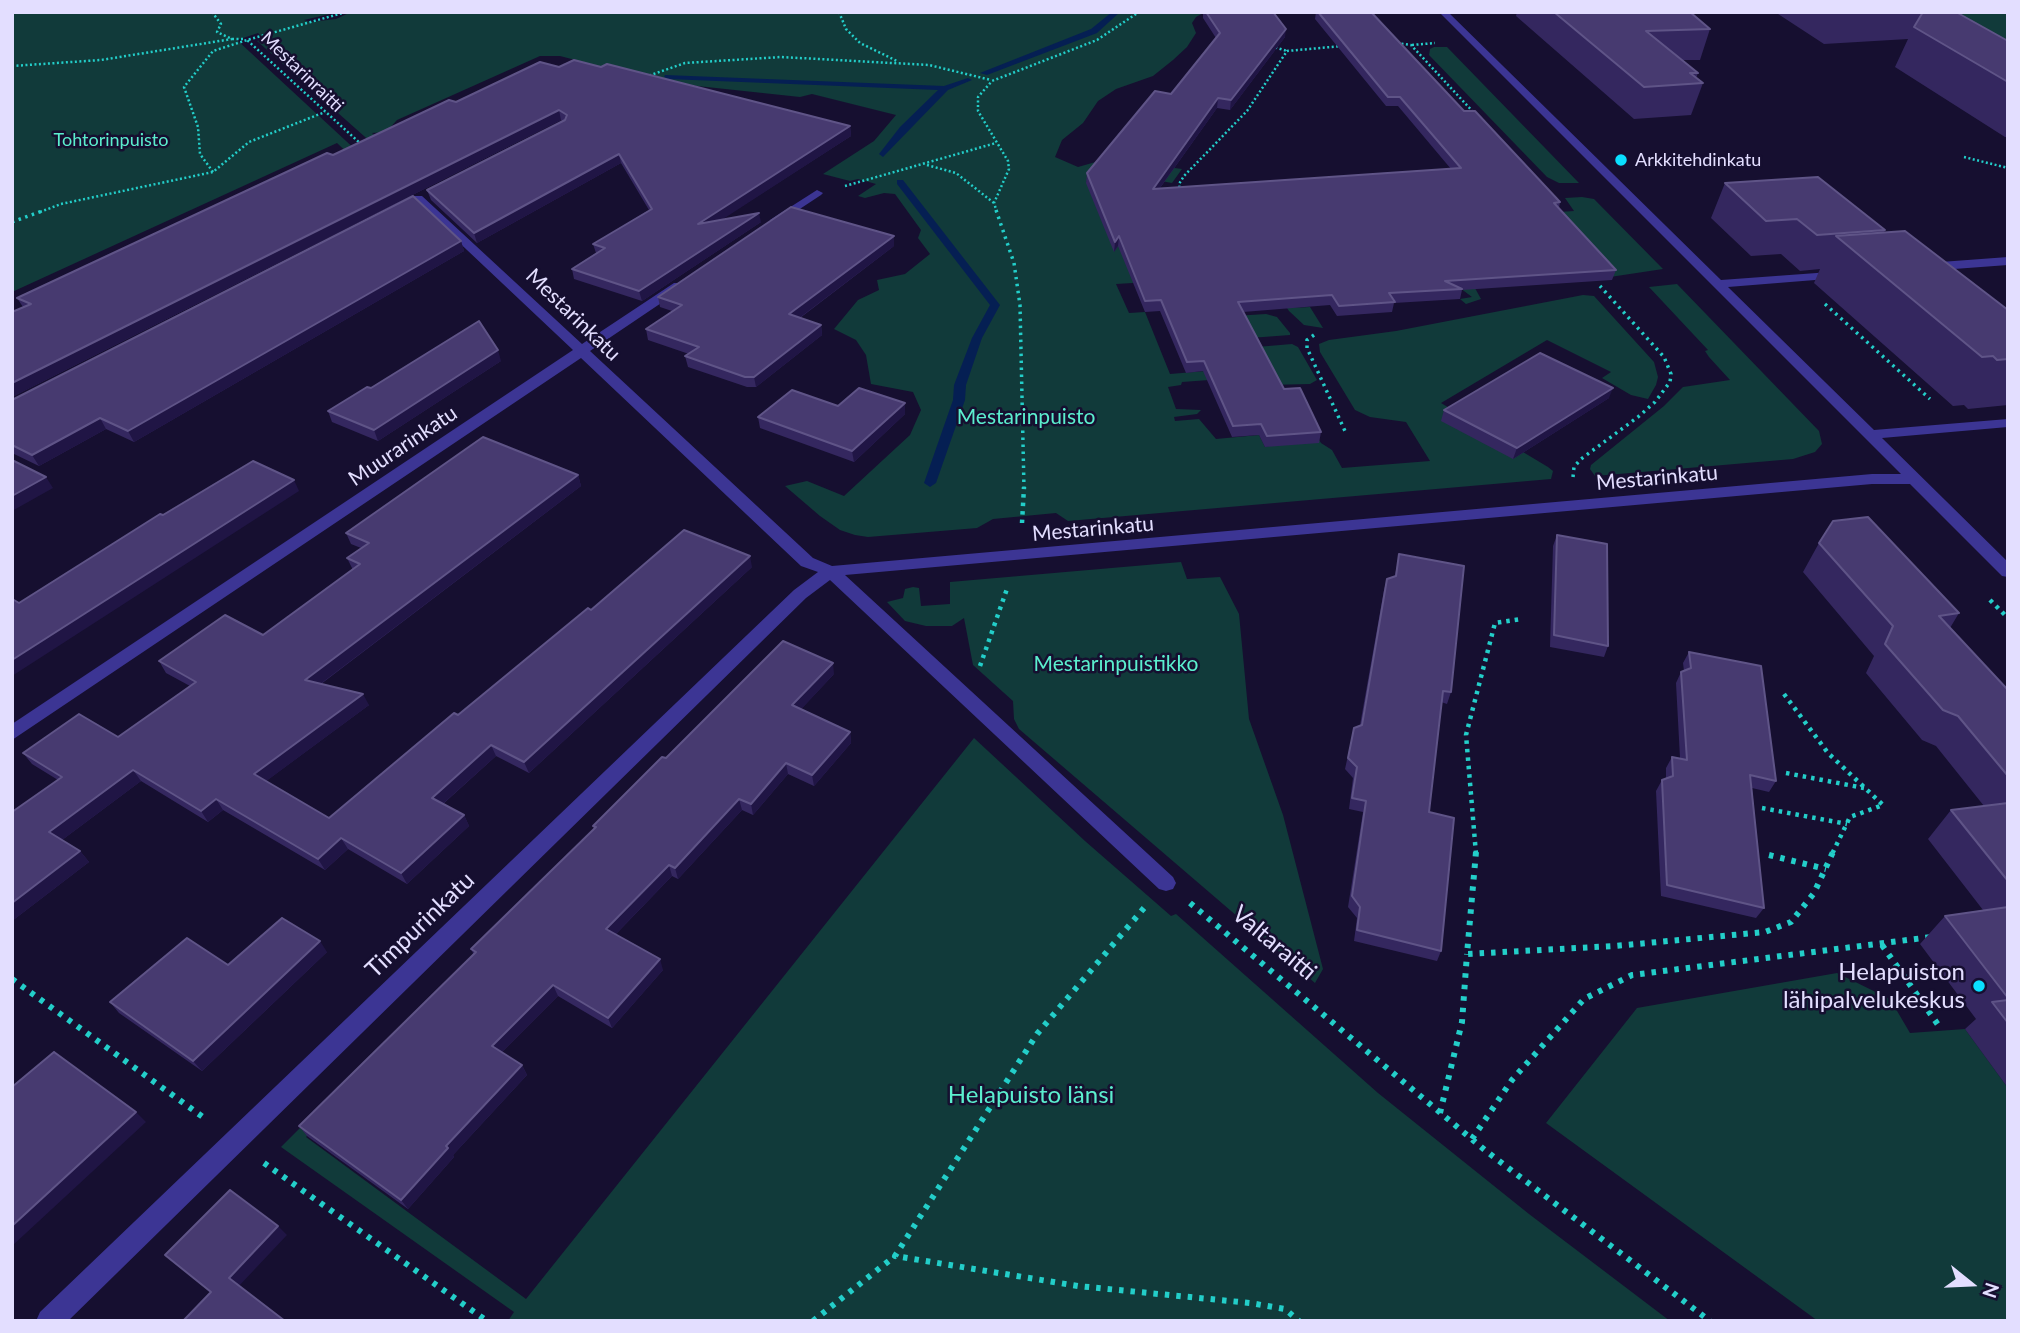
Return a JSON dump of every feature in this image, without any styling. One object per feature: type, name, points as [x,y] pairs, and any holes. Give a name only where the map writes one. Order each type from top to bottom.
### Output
[{"type":"street","points":[[1443,12],[2008,572]]},
{"type":"street","points":[[761,230],[817,193]]},
{"type":"street","name":"Mestarinkatu","points":[[417,199],[807,562],[831,571],[1872,479],[1914,479]]},
{"type":"street","points":[[1909,269],[2008,261]]},
{"type":"street","points":[[1718,284],[1858,273]]},
{"type":"street","name":"Muurarinkatu","points":[[12,733],[694,275]]},
{"type":"street","points":[[1870,435],[2008,423]]},
{"type":"street","points":[[831,571],[1166,883]]},
{"type":"street","name":"Timpurinkatu","points":[[49,1321],[800,594],[831,571]]},
{"type":"path","points":[[212,12],[221,24],[217,32],[232,39]]},
{"type":"path","name":"Mestarinraitti","points":[[247,40],[346,12]]},
{"type":"path","points":[[839,12],[846,29],[860,43],[902,63]]},
{"type":"path","points":[[994,203],[1009,169],[977,105],[978,97],[992,80],[1097,40],[1139,12]]},
{"type":"path","points":[[12,66],[101,60],[232,39],[247,40]]},
{"type":"path","points":[[213,172],[200,154],[198,127],[184,87],[213,51],[247,40]]},
{"type":"path","name":"Mestarinraitti","points":[[247,40],[368,150]]},
{"type":"path","points":[[1396,43],[1411,45],[1483,124]]},
{"type":"path","points":[[1264,44],[1287,51],[1346,46]]},
{"type":"path","points":[[1182,199],[1179,184],[1184,176],[1247,111],[1287,51]]},
{"type":"path","points":[[640,80],[673,66],[720,59],[781,57],[939,67],[992,80]]},
{"type":"path","points":[[12,222],[61,204],[213,172],[249,142],[325,112]]},
{"type":"path","points":[[817,193],[926,165],[996,143]]},
{"type":"path","points":[[1964,157],[2008,168]]},
{"type":"path","points":[[926,165],[956,173],[994,203],[1014,264],[1020,305],[1024,484],[1019,556],[968,699]]},
{"type":"path","points":[[1796,278],[1963,427]]},
{"type":"path","points":[[1575,483],[1574,467],[1581,458],[1655,402],[1668,387],[1671,374],[1664,357],[1600,286]]},
{"type":"path","points":[[1314,335],[1307,340],[1307,348],[1345,430]]},
{"type":"path","points":[[1440,1113],[1462,1022],[1476,853],[1466,735],[1495,622],[1521,619]]},
{"type":"path","points":[[1466,954],[1615,946],[1765,932],[1791,922],[1814,893],[1850,817],[1883,805],[1828,754],[1784,694]]},
{"type":"path","points":[[1786,773],[1864,788]]},
{"type":"path","points":[[1762,808],[1847,824]]},
{"type":"path","points":[[1769,855],[1826,869]]},
{"type":"path","points":[[813,1321],[895,1256],[1037,1034],[1166,883]]},
{"type":"path","name":"Valtaraitti","points":[[1166,883],[1472,1139],[1710,1321]]},
{"type":"path","points":[[1472,1139],[1512,1080],[1584,999],[1632,975],[1945,935]]},
{"type":"path","points":[[1882,945],[1941,1030]]},
{"type":"path","points":[[895,1256],[1078,1286],[1262,1305],[1284,1309],[1299,1321]]},
{"type":"green space","points":[[12,12],[338,12],[304,20],[310,22],[336,19],[351,12],[1205,12],[1192,23],[1196,33],[1187,47],[1153,76],[1116,89],[1098,101],[1083,123],[1062,140],[1055,157],[1078,167],[1106,159],[1182,169],[1172,183],[1139,177],[1086,181],[1111,242],[1574,211],[1565,198],[1582,197],[1594,199],[1663,269],[1610,277],[1470,279],[1481,299],[1466,304],[1460,299],[1472,297],[1460,288],[1293,308],[1310,307],[1323,328],[1304,325],[1289,311],[1265,275],[1116,284],[1129,313],[1145,312],[1170,374],[1242,368],[1233,349],[1292,344],[1298,347],[1317,380],[1310,384],[1268,385],[1263,376],[1182,382],[1181,385],[1168,387],[1176,409],[1201,410],[1197,414],[1174,417],[1175,421],[1199,419],[1216,439],[1259,435],[1265,447],[1316,435],[1321,443],[1332,450],[1342,468],[1430,461],[1406,422],[1370,417],[1355,410],[1320,352],[1319,344],[1329,340],[1396,331],[1583,295],[1594,296],[1654,362],[1658,377],[1648,399],[1631,395],[1602,378],[1611,372],[1547,340],[1441,403],[1548,467],[1553,471],[1551,479],[1068,521],[1056,513],[993,519],[977,528],[868,537],[855,535],[840,530],[820,516],[785,486],[807,481],[844,496],[910,435],[921,410],[913,392],[871,384],[866,355],[856,340],[834,329],[858,300],[879,290],[877,280],[905,274],[930,254],[918,238],[921,230],[895,194],[884,193],[865,198],[858,196],[876,184],[823,174],[874,141],[896,115],[812,94],[800,97],[660,82],[560,56],[540,56],[397,120],[386,132],[372,133],[423,178],[418,184],[257,41],[263,38],[258,33],[237,40],[400,191],[391,194],[337,143],[12,292]]},
{"type":"green space","points":[[1889,12],[2008,12],[2008,83]]},
{"type":"green space","points":[[1447,47],[1579,183],[1559,183],[1547,177],[1429,55],[1430,49]]},
{"type":"green space","points":[[1677,284],[1819,431],[1822,444],[1815,452],[1793,459],[1595,476],[1590,469],[1591,465],[1664,406],[1683,387],[1730,380],[1709,357],[1705,351],[1708,350],[1649,287]]},
{"type":"green space","points":[[1266,314],[1277,317],[1290,335],[1250,338],[1218,317]]},
{"type":"green space","name":"Mestarinpuistikko","points":[[1181,562],[1187,579],[1220,577],[1239,614],[1249,719],[1283,815],[1323,969],[1315,983],[1019,729],[1014,719],[1013,701],[973,665],[964,618],[952,626],[926,626],[905,621],[887,602],[903,598],[905,589],[913,587],[919,588],[921,606],[950,604],[950,582]]},
{"type":"green space","name":"Helapuisto länsi","points":[[974,738],[1085,841],[1171,916],[1176,914],[1378,1093],[1529,1214],[1670,1321],[508,1321],[514,1312],[281,1147],[347,1081],[355,1086],[306,1137],[526,1299]]},
{"type":"green space","points":[[1837,973],[1890,999],[1910,1033],[1965,1029],[2008,1088],[2008,1321],[1818,1321],[1546,1123],[1637,1008]]},
{"type":"building","points":[[1206,12],[1273,12],[1286,29],[1231,100],[1218,98],[1153,189],[1461,168],[1400,97],[1388,97],[1318,12],[1371,12],[1464,111],[1475,111],[1560,202],[1554,203],[1616,270],[1445,281],[1462,289],[1389,293],[1395,302],[1339,306],[1332,295],[1238,302],[1284,389],[1300,388],[1321,432],[1267,436],[1261,424],[1233,426],[1204,361],[1187,362],[1161,300],[1145,301],[1119,236],[1115,242],[1087,173],[1155,91],[1171,94],[1220,33]]},
{"type":"building","points":[[1554,12],[1690,12],[1710,29],[1646,31],[1698,73],[1690,73],[1703,83],[1644,87]]},
{"type":"building","points":[[1923,12],[1956,12],[2008,41],[2008,82],[1914,27]]},
{"type":"building","points":[[574,60],[601,67],[607,64],[850,126],[698,224],[759,213],[639,291],[572,269],[605,248],[593,244],[652,209],[619,154],[474,233],[427,190],[565,120],[567,115],[559,110],[12,383],[12,312],[31,304],[17,298],[327,153],[333,155],[449,100],[456,102],[540,62],[559,67]]},
{"type":"building","points":[[1818,177],[1885,230],[1817,235],[1797,219],[1766,221],[1725,183]]},
{"type":"building","points":[[413,196],[461,241],[128,431],[100,418],[32,455],[12,445],[12,400]]},
{"type":"building","points":[[791,207],[894,236],[789,314],[821,325],[754,377],[745,377],[685,356],[699,347],[646,329],[682,305],[658,297]]},
{"type":"building","points":[[1905,231],[2008,310],[2008,359],[1982,357],[1836,236]]},
{"type":"building","points":[[479,321],[498,350],[374,430],[328,411],[367,387],[371,388]]},
{"type":"building","points":[[1540,353],[1613,388],[1517,448],[1444,410]]},
{"type":"building","points":[[859,388],[905,403],[852,451],[758,417],[792,390],[838,406]]},
{"type":"building","points":[[483,437],[578,475],[305,680],[363,694],[254,774],[329,818],[454,713],[458,715],[588,608],[591,610],[684,530],[750,556],[524,762],[491,745],[432,798],[464,815],[401,873],[341,838],[318,859],[216,799],[201,811],[133,770],[49,832],[80,851],[12,903],[12,812],[62,777],[23,753],[79,714],[118,737],[196,682],[159,661],[225,615],[263,635],[360,564],[347,558],[369,543],[346,533]]},
{"type":"building","points":[[12,460],[46,477],[12,496]]},
{"type":"building","points":[[253,461],[294,480],[12,660],[12,601],[19,603],[160,514],[163,515]]},
{"type":"building","points":[[1868,517],[1959,613],[1939,616],[2008,690],[2008,776],[1958,716],[1943,710],[1885,644],[1893,626],[1819,543],[1833,521]]},
{"type":"building","points":[[1557,535],[1607,544],[1608,646],[1554,635]]},
{"type":"building","points":[[1399,554],[1464,566],[1451,692],[1443,691],[1429,812],[1454,818],[1441,951],[1357,930],[1360,907],[1352,896],[1366,801],[1352,798],[1357,767],[1348,758],[1354,728],[1362,725],[1387,579],[1396,576]]},
{"type":"building","points":[[783,641],[833,663],[792,705],[850,732],[812,775],[786,763],[751,804],[739,799],[675,868],[669,865],[606,929],[660,959],[608,1018],[553,985],[492,1046],[522,1065],[446,1146],[448,1148],[401,1200],[299,1126],[476,952],[471,949],[596,827],[593,826],[662,757],[666,758]]},
{"type":"building","points":[[1689,652],[1761,666],[1776,781],[1750,775],[1764,908],[1667,885],[1662,780],[1673,776],[1672,757],[1687,760],[1681,672],[1691,668]]},
{"type":"building","points":[[2008,803],[2008,881],[1951,810]]},
{"type":"building","points":[[2008,907],[2008,998],[1945,916]]},
{"type":"building","points":[[282,918],[320,941],[193,1061],[110,1002],[187,938],[228,965]]},
{"type":"building","points":[[2008,1000],[2008,1023],[1992,1002]]},
{"type":"building","points":[[54,1052],[136,1112],[12,1226],[12,1087]]},
{"type":"building","points":[[230,1190],[278,1226],[229,1278],[285,1321],[183,1321],[211,1292],[165,1255]]},
{"type":"waterway","points":[[984,73],[1094,31],[1117,12]]},
{"type":"waterway","points":[[668,77],[945,88]]},
{"type":"waterway","points":[[945,88],[968,80]]},
{"type":"waterway","points":[[883,154],[903,129],[945,88]]},
{"type":"waterway","points":[[900,182],[995,305],[977,338],[930,483]]},
{"type":"place","name":"Arkkitehdinkatu","points":[[1621,160]]},
{"type":"place","name":"Helapuiston lähipalvelukeskus","points":[[1979,986]]},
{"type":"park label","name":"Tohtorinpuisto","points":[[111,140]]},
{"type":"park label","name":"Mestarinpuisto","points":[[1026,417]]}]
